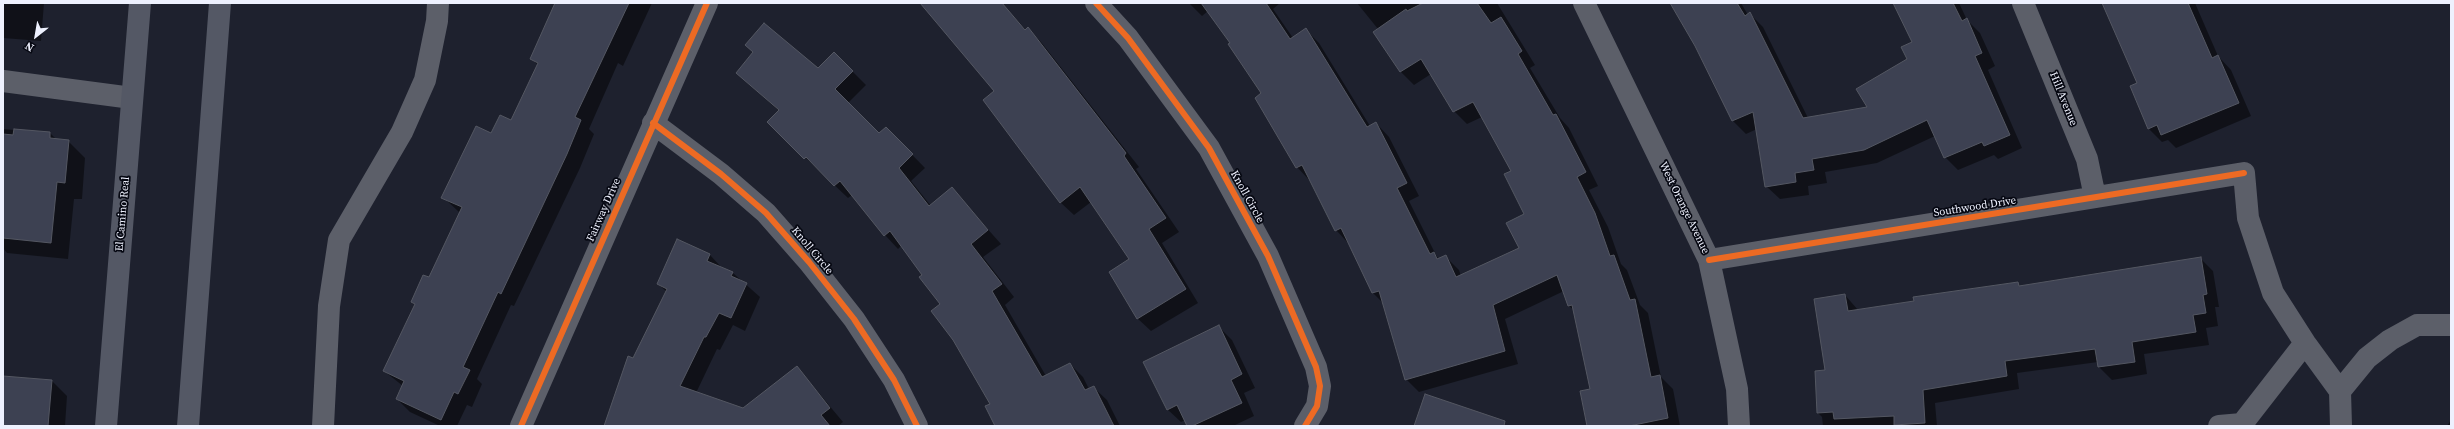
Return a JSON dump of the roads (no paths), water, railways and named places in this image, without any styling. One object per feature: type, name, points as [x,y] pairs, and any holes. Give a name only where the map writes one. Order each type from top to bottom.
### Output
[{"type":"main road","name":"El Camino Real","points":[[106,426],[140,3]]},
{"type":"main road","points":[[188,426],[220,3]]},
{"type":"street","points":[[323,426],[329,306],[339,240],[402,132],[425,80],[438,21],[438,3]]},
{"type":"street","name":"Fairway Drive","points":[[521,426],[707,3]]},
{"type":"street","name":"Knoll Circle","points":[[1096,3],[1128,38],[1209,148],[1268,256],[1316,367],[1320,386],[1317,406],[1305,426]]},
{"type":"street","name":"West Orange Avenue","points":[[1584,3],[1709,260],[1737,389],[1740,426]]},
{"type":"street","name":"Hill Avenue","points":[[2023,3],[2087,159],[2095,197]]},
{"type":"street","points":[[3,80],[132,98]]},
{"type":"street","name":"Knoll Circle","points":[[653,123],[721,174],[766,213],[854,319],[894,380],[917,426]]},
{"type":"street","name":"Southwood Drive","points":[[1709,260],[2244,173],[2248,218],[2273,293],[2304,343]]},
{"type":"street","points":[[2340,391],[2367,358],[2390,340],[2418,325],[2451,325]]},
{"type":"street","points":[[2219,426],[2242,424],[2304,343],[2340,391],[2341,426]]}]
